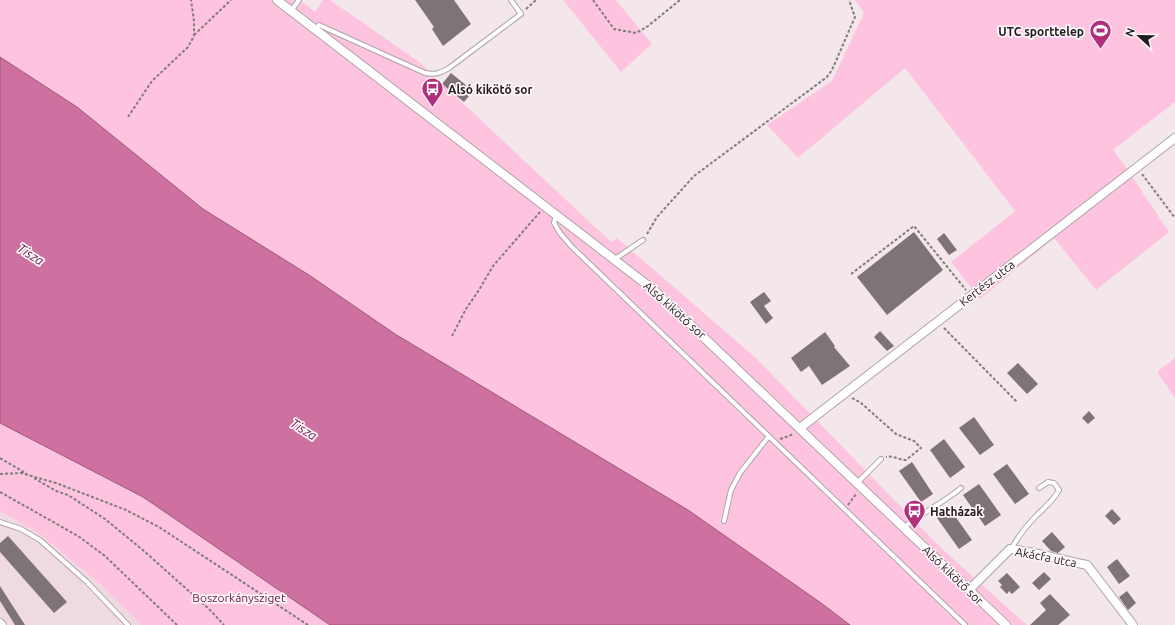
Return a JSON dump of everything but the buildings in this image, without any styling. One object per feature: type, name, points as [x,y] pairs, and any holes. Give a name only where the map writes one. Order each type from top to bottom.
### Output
[{"type":"street","name":"Alsó kikötő sor","points":[[277,0],[655,291],[1006,625]]},
{"type":"street","name":"Kertész utca","points":[[800,428],[1175,138]]},
{"type":"street","name":"Akácfa utca","points":[[969,590],[1010,549],[1028,551],[1087,565],[1133,625]]},
{"type":"lane","points":[[291,12],[298,0]]},
{"type":"lane","points":[[315,30],[319,25],[425,73],[434,75],[449,68],[521,14],[510,0]]},
{"type":"lane","points":[[556,215],[554,223],[571,246],[965,625]]},
{"type":"lane","points":[[615,259],[643,240]]},
{"type":"lane","points":[[724,521],[731,490],[740,473],[769,436]]},
{"type":"lane","points":[[859,485],[881,459]]},
{"type":"lane","points":[[1010,549],[1035,517],[1056,496],[1059,490],[1054,483],[1048,482],[1039,488]]},
{"type":"lane","points":[[904,528],[919,515],[944,501],[961,488]]},
{"type":"lane","points":[[0,522],[21,529],[40,540],[87,582],[128,625]]},
{"type":"path","points":[[191,0],[194,21],[194,36]]},
{"type":"path","points":[[128,117],[152,81],[181,55],[188,47],[194,36],[231,0]]},
{"type":"path","points":[[521,14],[536,0]]},
{"type":"path","points":[[593,0],[614,30],[636,33],[648,26],[680,0]]},
{"type":"path","points":[[643,240],[657,217],[694,176],[827,78],[832,70],[855,17],[849,0]]},
{"type":"path","points":[[1137,167],[1175,218]]},
{"type":"path","points":[[452,336],[466,309],[494,266],[545,207]]},
{"type":"path","points":[[851,274],[914,226],[970,296]]},
{"type":"path","points":[[938,321],[1016,402]]},
{"type":"path","points":[[844,394],[861,403],[896,434],[914,441],[921,448],[906,460],[899,460],[889,456],[881,459]]},
{"type":"path","points":[[773,440],[789,436],[800,428]]},
{"type":"path","points":[[0,458],[56,491],[68,495],[105,519],[171,575],[210,610],[224,625]]},
{"type":"path","points":[[0,474],[21,473],[56,483],[126,510],[160,526],[308,625]]},
{"type":"path","points":[[844,509],[859,485]]},
{"type":"path","points":[[0,492],[78,536],[105,556],[177,625]]},
{"type":"shaded area","points":[[0,511],[41,535],[102,586],[142,625],[0,625]]},
{"type":"green space","points":[[0,0],[300,0],[315,12],[323,0],[330,0],[418,61],[611,242],[617,238],[756,358],[942,549],[1027,625],[850,625],[821,603],[395,334],[309,275],[203,209],[77,107],[0,57]]},
{"type":"green space","points":[[563,0],[616,0],[652,44],[621,72]]},
{"type":"green space","points":[[855,0],[1175,0],[1175,102],[1113,150],[1169,232],[1096,290],[1054,238],[980,299],[951,262],[1015,211],[905,68],[798,158],[767,125],[832,81],[864,13]]},
{"type":"green space","points":[[1175,358],[1175,398],[1157,372]]},
{"type":"green space","name":"Boszorkánysziget","points":[[0,423],[143,497],[330,625],[142,625],[102,586],[41,535],[0,511]]},
{"type":"water","name":"Tisza","points":[[0,57],[77,107],[203,209],[309,275],[395,334],[688,510],[850,625],[330,625],[143,497],[0,423]]},
{"type":"place","name":"UTC sporttelep","points":[[1100,50]]},
{"type":"place","name":"Alsó kikötő sor","points":[[433,108]]},
{"type":"place","name":"Hatházak","points":[[915,530]]}]
